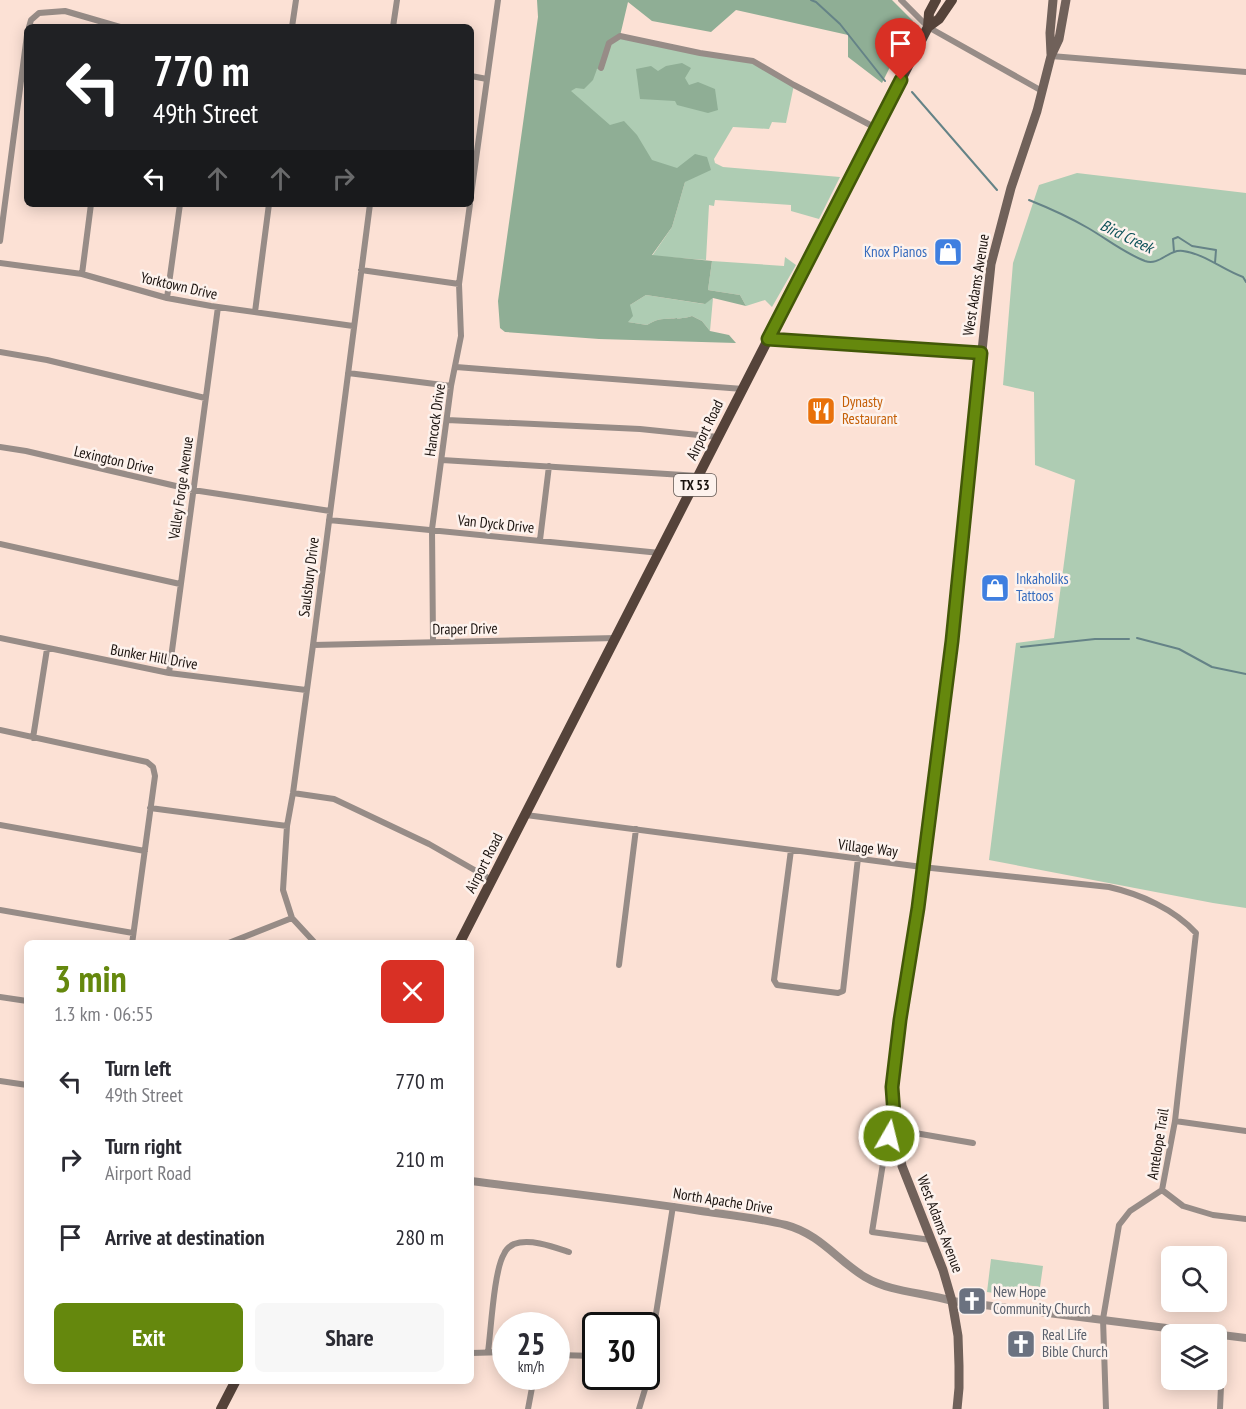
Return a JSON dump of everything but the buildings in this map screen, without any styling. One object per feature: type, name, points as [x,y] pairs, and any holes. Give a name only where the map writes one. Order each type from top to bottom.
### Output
[{"type":"main road","name":"Airport Road","points":[[461,940],[928,27],[929,13],[936,0]]},
{"type":"main road","name":"Airport Road","points":[[928,27],[939,19],[952,0]]},
{"type":"main road","name":"West Adams Avenue","points":[[1051,56],[1050,33],[1053,0]]},
{"type":"main road","name":"West Adams Avenue","points":[[957,1409],[960,1388],[958,1336],[952,1301],[943,1270],[902,1166],[892,1087],[952,641],[991,264],[1011,188],[1042,92],[1051,56],[1059,39],[1066,0]]},
{"type":"main road","points":[[221,1409],[234,1384]]},
{"type":"street","points":[[292,24],[296,0]]},
{"type":"street","points":[[393,24],[397,0]]},
{"type":"street","points":[[474,155],[498,0]]},
{"type":"street","points":[[902,0],[928,27],[1042,92]]},
{"type":"street","points":[[30,24],[39,13],[65,12],[109,24]]},
{"type":"street","points":[[601,68],[609,43],[620,36],[700,53],[753,61],[876,128]]},
{"type":"street","points":[[1051,56],[1246,72]]},
{"type":"street","points":[[0,241],[24,58]]},
{"type":"street","points":[[474,77],[487,79]]},
{"type":"street","points":[[82,274],[91,207]]},
{"type":"street","points":[[167,297],[180,207]]},
{"type":"street","points":[[255,312],[269,207]]},
{"type":"street","name":"Saulsbury Drive","points":[[312,940],[292,918],[283,890],[287,826],[313,645],[370,207]]},
{"type":"street","name":"Hancock Drive","points":[[434,641],[432,529],[451,386],[461,336],[459,284],[470,207]]},
{"type":"street","name":"Yorktown Drive","points":[[0,263],[82,274],[167,297],[218,307],[353,326]]},
{"type":"street","points":[[361,270],[459,284]]},
{"type":"street","name":"Valley Forge Avenue","points":[[169,673],[218,307]]},
{"type":"street","points":[[768,339],[981,353]]},
{"type":"street","points":[[0,352],[47,360],[205,398]]},
{"type":"street","points":[[456,367],[743,389]]},
{"type":"street","points":[[348,373],[451,386]]},
{"type":"street","points":[[447,420],[640,429],[718,437]]},
{"type":"street","name":"Lexington Drive","points":[[0,447],[193,490],[330,510]]},
{"type":"street","points":[[442,460],[699,476]]},
{"type":"street","points":[[540,540],[549,466]]},
{"type":"street","name":"Van Dyck Drive","points":[[329,520],[661,553]]},
{"type":"street","points":[[0,544],[180,584]]},
{"type":"street","name":"Bunker Hill Drive","points":[[0,638],[169,673],[306,690]]},
{"type":"street","name":"Draper Drive","points":[[313,645],[617,638]]},
{"type":"street","points":[[33,738],[47,649]]},
{"type":"street","points":[[0,729],[147,762],[153,767],[155,776],[133,940]]},
{"type":"street","points":[[293,793],[334,799],[429,844],[492,880]]},
{"type":"street","points":[[150,808],[287,826]]},
{"type":"street","name":"Village Way","points":[[526,815],[922,867],[1117,888],[1133,892],[1184,920],[1196,933]]},
{"type":"street","points":[[0,825],[145,851]]},
{"type":"street","points":[[620,965],[636,829]]},
{"type":"street","points":[[791,850],[774,980],[777,985],[787,987],[838,993],[843,990],[858,858]]},
{"type":"street","points":[[0,910],[134,933]]},
{"type":"street","points":[[236,940],[292,918]]},
{"type":"street","name":"Antelope Trail","points":[[1106,1409],[1103,1319],[1119,1225],[1130,1211],[1162,1190],[1174,1121],[1196,933]]},
{"type":"street","points":[[0,997],[24,1001]]},
{"type":"street","points":[[0,1081],[24,1085]]},
{"type":"street","points":[[894,1115],[884,1157],[872,1232],[931,1240]]},
{"type":"street","points":[[1174,1121],[1246,1131]]},
{"type":"street","points":[[915,1133],[972,1143]]},
{"type":"street","name":"North Apache Drive","points":[[474,1181],[673,1206],[788,1226],[807,1234],[832,1250],[864,1276],[894,1289],[937,1296],[952,1301],[1161,1327]]},
{"type":"street","points":[[1162,1190],[1183,1206],[1213,1215],[1246,1219]]},
{"type":"street","points":[[656,1312],[673,1206]]},
{"type":"street","points":[[488,1352],[499,1270],[508,1247],[517,1243],[538,1244],[570,1252]]},
{"type":"street","name":"North Apache Drive","points":[[1227,1335],[1246,1338]]},
{"type":"street","points":[[474,1353],[492,1352]]},
{"type":"street","points":[[528,1409],[532,1390]]},
{"type":"street","points":[[639,1409],[645,1390]]},
{"type":"street","points":[[1220,1409],[1221,1390]]},
{"type":"green space","points":[[537,0],[892,0],[913,21],[882,83],[848,57],[848,35],[736,10],[711,32],[652,21],[628,2],[620,36],[609,43],[601,68],[597,69],[593,80],[584,89],[576,88],[571,91],[610,125],[624,121],[637,135],[652,160],[677,168],[695,154],[707,157],[711,170],[685,182],[672,227],[652,255],[712,261],[708,290],[740,295],[746,306],[713,298],[705,304],[646,295],[630,305],[633,316],[628,322],[647,325],[664,319],[692,316],[702,321],[710,331],[729,335],[736,343],[599,339],[505,332],[500,328],[498,301],[538,17]]},
{"type":"green space","points":[[620,36],[753,61],[794,85],[786,123],[772,122],[769,129],[733,127],[714,159],[715,163],[723,167],[840,177],[819,219],[791,211],[791,205],[715,200],[714,206],[709,205],[706,260],[652,256],[672,227],[685,182],[707,157],[666,203],[570,91],[597,69],[609,43]]},
{"type":"green space","points":[[682,63],[691,68],[685,78],[689,85],[698,82],[715,89],[718,110],[708,113],[677,105],[675,101],[640,99],[636,69],[651,66],[658,71],[666,66]]},
{"type":"green space","points":[[1077,173],[1246,193],[1246,908],[989,860],[1016,643],[1054,638],[1075,480],[1035,465],[1034,392],[1003,385],[1013,263],[1039,185]]},
{"type":"green space","points":[[785,257],[796,265],[772,307],[765,300],[746,306],[740,295],[708,290],[712,261],[784,266]]},
{"type":"green space","points":[[646,295],[704,304],[713,298],[710,331],[702,321],[692,316],[659,320],[647,325],[628,322],[630,305]]},
{"type":"green space","points":[[991,1259],[1043,1266],[1040,1287],[1026,1285],[1024,1297],[987,1292]]},
{"type":"waterway","name":"Bird Creek","points":[[811,0],[840,24],[885,81]]},
{"type":"waterway","name":"Bird Creek","points":[[912,92],[997,190]]},
{"type":"waterway","name":"Bird Creek","points":[[1029,200],[1074,220],[1137,258],[1150,262],[1173,252],[1183,251],[1206,259],[1243,277],[1246,282]]},
{"type":"waterway","points":[[1174,252],[1173,239],[1178,237],[1192,246],[1216,250],[1215,263]]},
{"type":"waterway","points":[[1137,638],[1179,649],[1212,667],[1246,674]]},
{"type":"waterway","points":[[1021,647],[1095,639],[1129,639]]},
{"type":"place","name":"Knox Pianos","points":[[948,252]]},
{"type":"place","name":"Dynasty Restaurant","points":[[821,411]]},
{"type":"place","name":"Inkaholiks Tattoos","points":[[995,588]]},
{"type":"place","name":"New Hope Community Church","points":[[972,1301]]},
{"type":"place","name":"Real Life Bible Church","points":[[1021,1344]]},
{"type":"route","points":[[889,1136],[894,1115],[892,1087],[900,1020],[918,908],[952,641],[981,353],[768,339],[901,80]]}]
